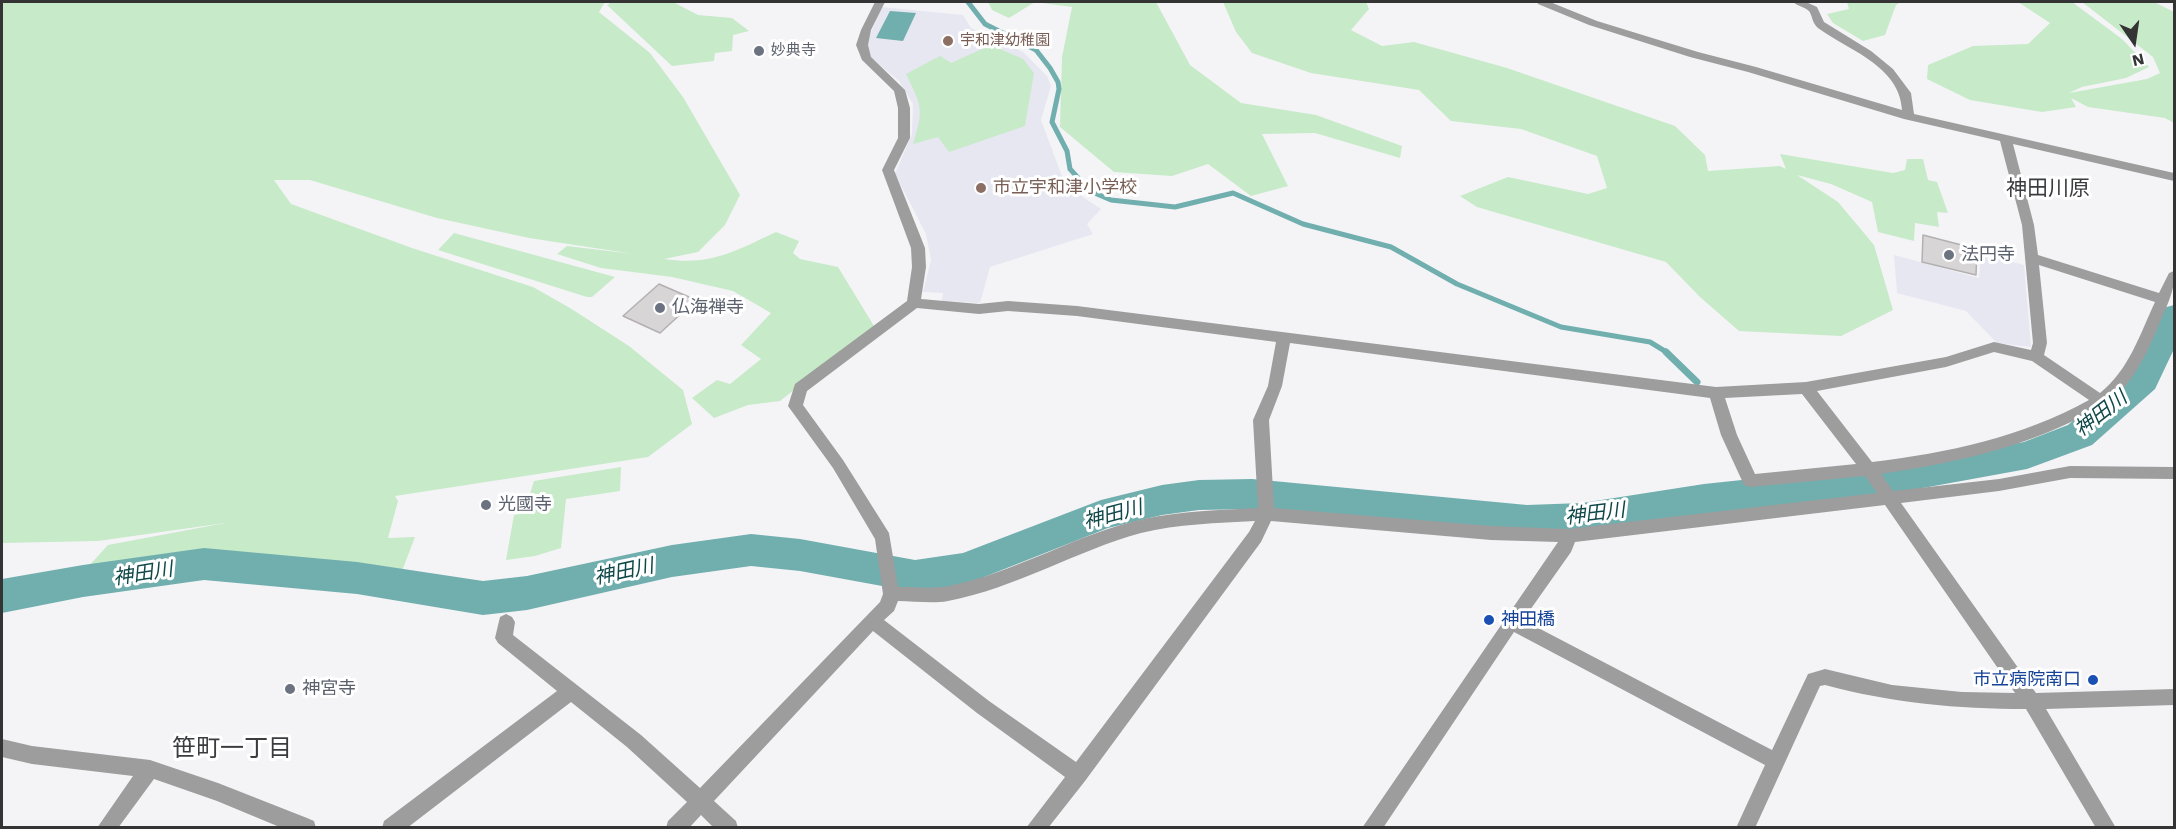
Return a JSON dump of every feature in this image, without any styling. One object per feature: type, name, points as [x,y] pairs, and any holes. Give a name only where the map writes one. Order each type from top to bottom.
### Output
[{"type":"street","points":[[880,2],[866,30],[862,45],[866,58],[899,90],[904,108],[904,138],[888,170],[918,248],[919,267],[914,303]]},
{"type":"street","points":[[1542,2],[1593,23],[1694,55],[1752,69],[1908,116],[2175,177]]},
{"type":"street","points":[[1798,2],[1814,9],[1819,24],[1864,51],[1896,79],[1906,95],[1908,116]]},
{"type":"street","points":[[2005,138],[2028,225],[2040,343],[2036,357]]},
{"type":"street","points":[[2032,258],[2167,299]]},
{"type":"street","points":[[1716,393],[1729,435],[1750,481],[1870,471],[1956,455],[2017,440],[2062,422],[2100,400],[2115,388],[2138,355],[2167,299],[2175,276]]},
{"type":"street","points":[[675,828],[872,620],[888,606],[891,590],[883,538],[838,464],[795,406],[800,388],[914,303],[979,309],[1008,306],[1077,311],[1716,393],[1806,388],[1946,362],[1994,348],[2036,357],[2100,400]]},
{"type":"street","points":[[1035,828],[1078,775],[1255,537],[1266,503],[1261,420],[1275,386],[1284,338]]},
{"type":"street","points":[[1806,388],[1870,471],[2031,701],[2107,828]]},
{"type":"street","points":[[891,590],[946,594],[1006,578],[1085,544],[1143,526],[1203,518],[1266,503],[1491,533],[1568,536],[1886,495],[1999,485],[2070,472],[2175,473]]},
{"type":"street","points":[[1371,828],[1511,622],[1565,547],[1568,536]]},
{"type":"street","points":[[872,620],[983,707],[1078,775]]},
{"type":"street","points":[[506,622],[504,638],[634,741],[729,828]]},
{"type":"street","points":[[1511,622],[1775,761]]},
{"type":"street","points":[[1745,828],[1814,680],[1825,678],[1892,693],[1948,698],[2031,701],[2175,698]]},
{"type":"street","points":[[391,828],[571,691]]},
{"type":"street","points":[[2,748],[32,755],[150,769],[218,792],[307,828]]},
{"type":"street","points":[[106,828],[150,769]]},
{"type":"shaded area","points":[[882,7],[963,15],[971,28],[1023,52],[1047,76],[1051,86],[1041,120],[1063,179],[1080,195],[1101,209],[1087,224],[1093,234],[990,267],[980,303],[942,301],[943,293],[923,292],[931,260],[926,234],[895,174],[912,134],[913,104],[899,81],[870,57],[866,44]]},
{"type":"shaded area","points":[[1981,254],[2024,265],[2031,347],[1997,343],[1966,311],[1897,293],[1894,255],[1979,278]]},
{"type":"green space","points":[[2,2],[605,2],[599,12],[650,53],[683,97],[740,195],[725,225],[698,252],[664,259],[681,261],[709,259],[735,251],[776,232],[799,241],[793,253],[800,259],[838,267],[874,326],[780,401],[748,405],[714,418],[692,398],[717,380],[730,384],[761,359],[741,345],[771,313],[733,291],[672,277],[601,268],[557,254],[567,246],[634,254],[529,238],[437,218],[310,180],[274,180],[291,204],[412,248],[533,287],[570,308],[629,346],[683,390],[692,424],[648,457],[395,496],[398,501],[388,538],[415,537],[402,571],[253,553],[86,569],[108,545],[225,523],[98,541],[2,543]]},
{"type":"green space","points":[[612,2],[673,2],[698,15],[732,18],[749,31],[733,35],[732,51],[715,53],[714,61],[672,66],[607,5]]},
{"type":"green space","points":[[988,2],[1035,2],[1009,18],[992,10]]},
{"type":"green space","points":[[1035,2],[1156,2],[1190,65],[1241,103],[1316,115],[1402,146],[1400,158],[1315,133],[1262,134],[1288,186],[1251,196],[1208,164],[1172,176],[1114,172],[1060,127],[1062,57],[1072,7]]},
{"type":"green space","points":[[1223,2],[1366,2],[1369,9],[1351,30],[1382,46],[1414,42],[1507,68],[1675,126],[1705,155],[1708,171],[1780,166],[1786,169],[1780,154],[1893,173],[1905,170],[1907,159],[1923,159],[1928,180],[1937,182],[1948,213],[1937,212],[1939,227],[1915,223],[1914,241],[1878,232],[1872,202],[1831,184],[1797,175],[1838,202],[1874,245],[1893,310],[1841,336],[1739,331],[1700,297],[1666,262],[1477,207],[1460,196],[1508,177],[1588,194],[1607,188],[1597,156],[1521,129],[1451,121],[1419,90],[1311,73],[1252,53],[1236,32]]},
{"type":"green space","points":[[1847,2],[1901,2],[1896,5],[1885,35],[1863,41],[1833,23],[1827,14],[1849,9]]},
{"type":"green space","points":[[2018,2],[2072,2],[2122,39],[2149,67],[2126,78],[2082,87],[2069,93],[2147,79],[2160,73],[2153,57],[2082,2],[2154,2],[2174,12],[2174,123],[2165,118],[2088,107],[2071,98],[2076,107],[2042,112],[1970,100],[1927,79],[1928,65],[1973,46],[2028,44],[2050,23]]},
{"type":"green space","points":[[991,45],[1023,59],[1034,73],[1025,126],[949,152],[938,137],[913,144],[919,123],[920,108],[906,74],[940,56],[951,63]]},
{"type":"green space","points":[[454,233],[615,277],[592,297],[587,297],[438,250]]},
{"type":"green space","points":[[621,467],[620,491],[566,499],[561,548],[535,556],[506,560],[514,515],[524,513],[534,481]]},
{"type":"water","points":[[890,11],[916,13],[903,41],[876,38]]},
{"type":"building","name":"法円寺","points":[[1923,235],[1977,249],[1976,275],[1922,262]]},
{"type":"building","name":"仏海禅寺","points":[[659,284],[696,300],[660,333],[623,316]]},
{"type":"waterway","points":[[968,2],[985,24],[1036,50],[1050,68],[1058,82],[1059,89],[1052,122],[1067,151],[1070,169],[1090,191],[1111,200],[1175,207],[1233,193],[1303,224],[1391,247],[1457,284],[1561,327],[1650,342],[1668,353]]},
{"type":"waterway","name":"神田川","points":[[2,596],[83,581],[204,564],[357,578],[483,598],[527,593],[672,561],[751,550],[800,555],[915,576],[964,569],[1101,515],[1162,500],[1199,495],[1252,494],[1527,520],[1582,518],[1704,499],[1912,476],[2027,455],[2080,435],[2143,380],[2174,316]]},
{"type":"waterway","points":[[1666,352],[1697,382]]},
{"type":"place","name":"宇和津幼稚園","points":[[948,41]]},
{"type":"place","name":"妙典寺","points":[[759,51]]},
{"type":"place","name":"市立宇和津小学校","points":[[981,188]]},
{"type":"place","name":"法円寺","points":[[1949,255]]},
{"type":"place","name":"仏海禅寺","points":[[660,308]]},
{"type":"place","name":"光國寺","points":[[486,505]]},
{"type":"place","name":"神田橋","points":[[1489,620]]},
{"type":"place","name":"市立病院南口","points":[[2093,680]]},
{"type":"place","name":"神宮寺","points":[[290,689]]},
{"type":"district","name":"神田川原","points":[[2048,189]]},
{"type":"district","name":"笹町一丁目","points":[[232,749]]}]
